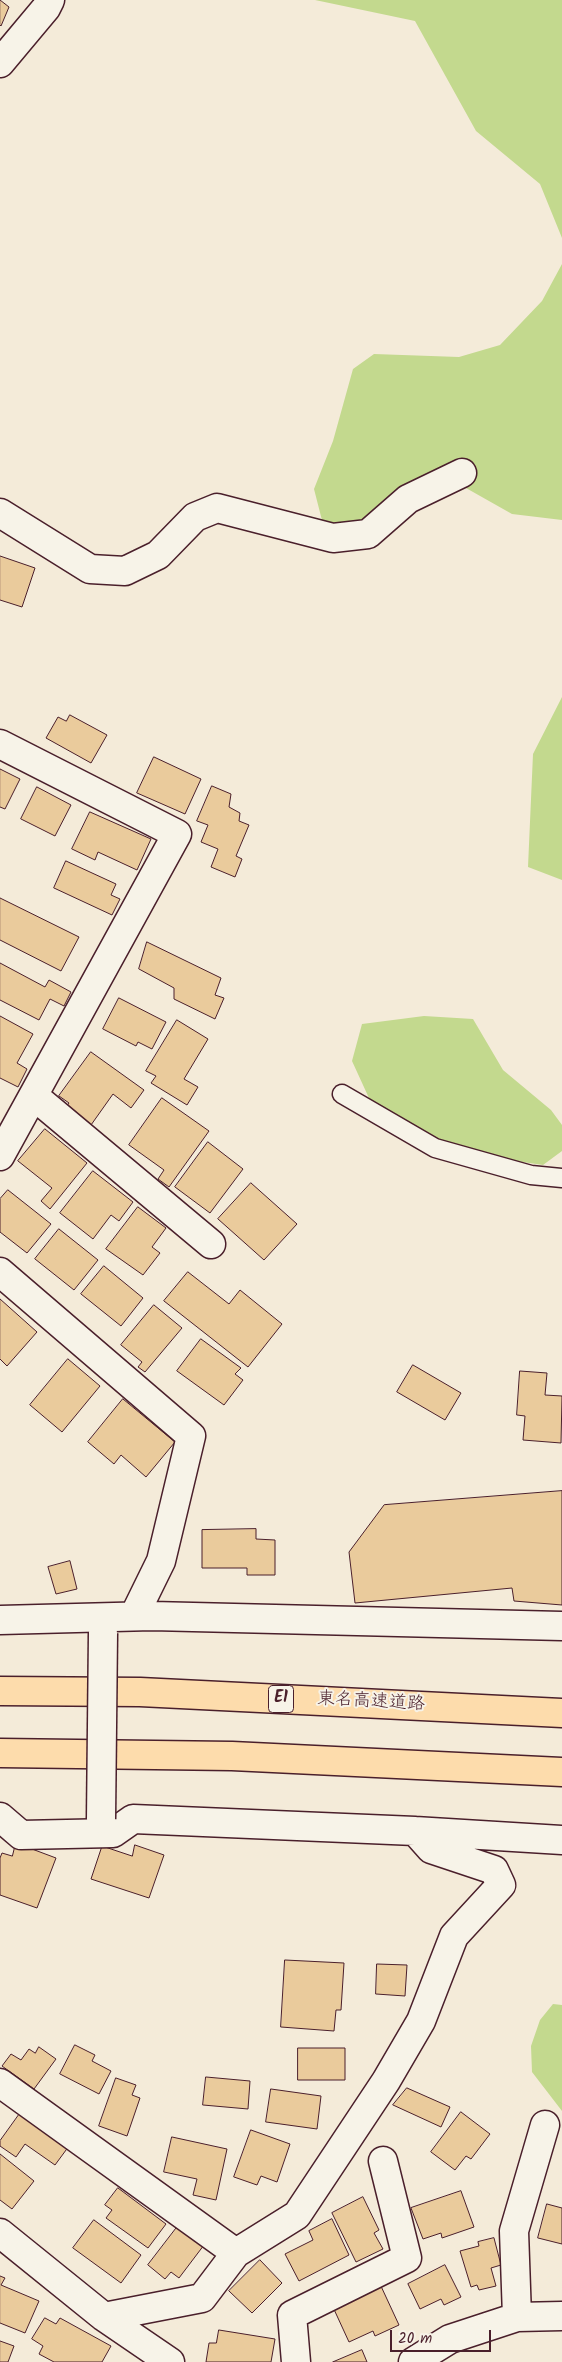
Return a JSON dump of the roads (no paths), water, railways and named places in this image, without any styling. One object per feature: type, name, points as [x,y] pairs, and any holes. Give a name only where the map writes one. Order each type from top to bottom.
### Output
[{"type":"highway","name":"東名高速道路","points":[[0,1691],[140,1692],[562,1713]]},
{"type":"highway","points":[[0,1754],[232,1756],[562,1772]]},
{"type":"street","points":[[0,63],[46,8],[50,0]]},
{"type":"street","points":[[0,513],[90,569],[125,571],[158,555],[195,517],[217,508],[333,538],[368,534],[408,499],[462,473]]},
{"type":"street","points":[[0,744],[177,834],[0,1156]]},
{"type":"street","points":[[34,1096],[211,1244]]},
{"type":"street","points":[[0,1272],[191,1436],[161,1561],[134,1616]]},
{"type":"street","points":[[0,1620],[134,1616],[562,1626]]},
{"type":"street","points":[[101,1819],[103,1633]]},
{"type":"street","points":[[0,1817],[21,1835],[113,1833],[133,1819],[415,1830],[562,1840]]},
{"type":"street","points":[[104,2318],[202,2298],[236,2253],[297,2215],[386,2081],[421,2021],[454,1936],[500,1885],[494,1870],[431,1849],[415,1830]]},
{"type":"street","points":[[0,2083],[236,2253]]},
{"type":"street","points":[[517,2317],[514,2231],[545,2125]]},
{"type":"street","points":[[296,2362],[292,2315],[407,2258],[383,2161]]},
{"type":"street","points":[[0,2233],[104,2318],[170,2362]]},
{"type":"street","points":[[413,2362],[450,2338],[517,2317],[562,2316]]},
{"type":"lane","points":[[342,1094],[435,1148],[531,1175],[562,1178]]}]
